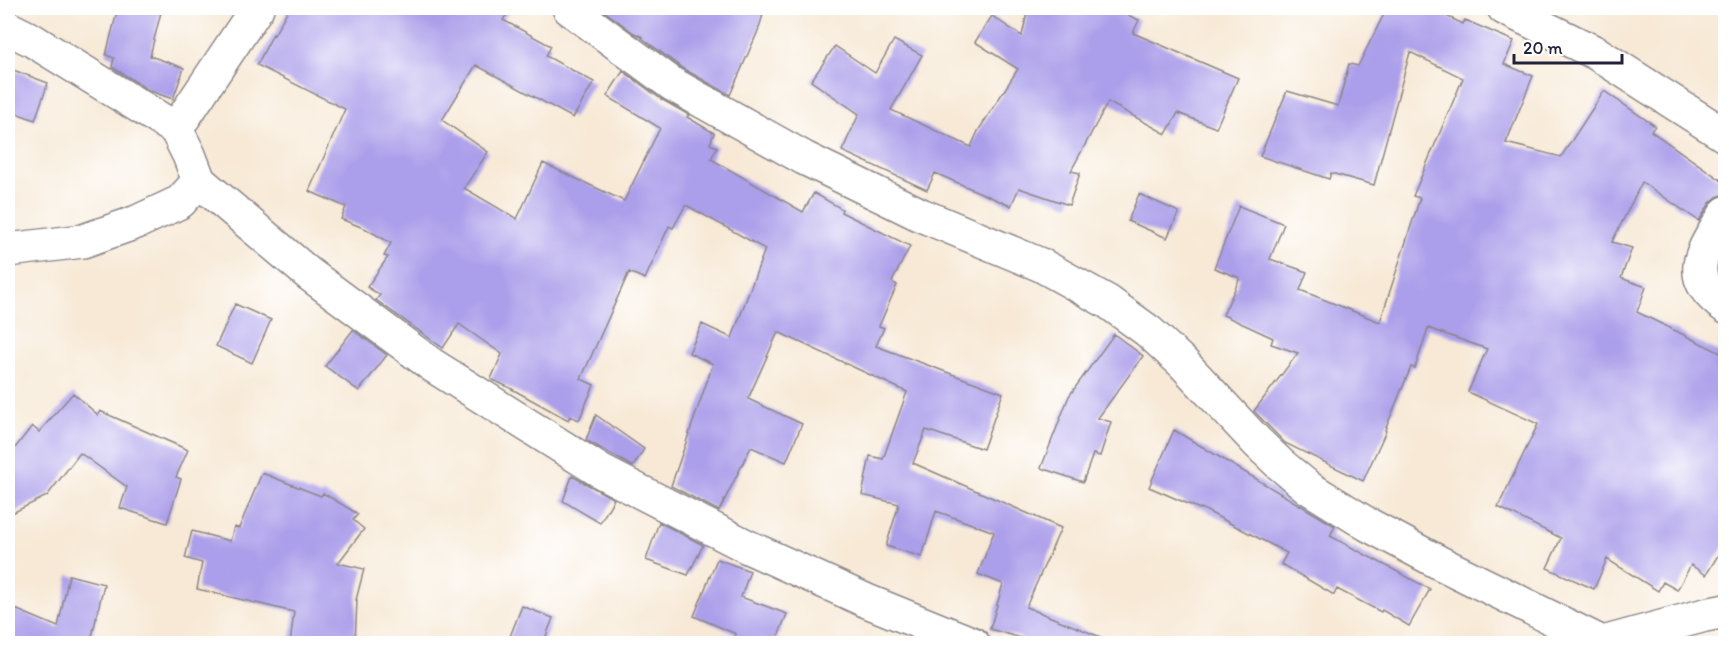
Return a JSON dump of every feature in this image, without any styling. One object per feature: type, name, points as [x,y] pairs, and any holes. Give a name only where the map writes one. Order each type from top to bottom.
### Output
[{"type":"street","points":[[176,129],[257,8]]},
{"type":"street","points":[[568,8],[672,84],[804,158],[921,215],[1041,265],[1108,302],[1148,331],[1183,363],[1257,442],[1309,488],[1367,524],[1430,557],[1604,643],[1725,611]]},
{"type":"street","points":[[1504,8],[1596,53],[1725,136]]},
{"type":"street","points":[[8,28],[32,40],[176,129],[199,181],[309,274],[432,365],[602,472],[748,548],[867,601],[973,644]]},
{"type":"street","points":[[8,250],[82,241],[137,222],[180,202],[199,181]]},
{"type":"street","points":[[1725,213],[1704,249],[1699,267],[1702,283],[1711,297],[1725,307]]},
{"type":"building","points":[[118,8],[162,8],[150,56],[184,68],[173,99],[150,91],[112,67],[114,58],[106,55]]},
{"type":"building","points":[[289,8],[511,8],[503,20],[551,46],[546,56],[594,82],[573,118],[476,65],[442,120],[488,152],[464,188],[517,219],[543,163],[624,201],[660,128],[607,96],[623,71],[661,99],[689,115],[687,117],[714,133],[710,144],[717,147],[711,159],[803,212],[814,193],[842,209],[841,212],[910,246],[892,282],[897,285],[879,326],[884,328],[876,346],[1003,393],[983,449],[926,430],[913,463],[1061,528],[1026,607],[1113,642],[1113,644],[1019,644],[1021,638],[990,629],[1003,584],[978,574],[994,532],[936,511],[922,557],[886,546],[899,504],[862,495],[870,456],[883,459],[907,392],[778,332],[748,399],[802,424],[786,462],[751,447],[719,511],[671,486],[713,364],[689,353],[702,324],[732,338],[765,249],[688,206],[685,206],[673,228],[669,226],[645,279],[629,272],[581,379],[594,385],[579,420],[570,416],[568,420],[491,379],[502,354],[459,324],[443,348],[376,300],[380,295],[367,287],[388,257],[384,256],[391,243],[366,229],[341,219],[346,207],[309,191],[345,109],[257,65]]},
{"type":"building","points":[[600,8],[765,8],[758,31],[730,95],[682,68],[643,37]]},
{"type":"building","points":[[1028,8],[1112,8],[1139,20],[1133,33],[1238,78],[1216,128],[1178,113],[1166,134],[1108,102],[1071,171],[1080,173],[1069,205],[1019,188],[1011,206],[935,173],[927,190],[842,151],[859,114],[811,81],[835,46],[875,73],[894,40],[922,55],[891,110],[971,147],[978,131],[1018,69],[975,42],[992,16],[1022,36]]},
{"type":"building","points":[[1387,8],[1430,8],[1463,24],[1465,20],[1514,41],[1504,64],[1533,76],[1506,143],[1561,157],[1604,91],[1655,126],[1651,131],[1725,183],[1725,194],[1710,203],[1699,221],[1642,182],[1612,242],[1632,248],[1621,278],[1646,287],[1637,312],[1725,355],[1725,544],[1706,575],[1691,565],[1677,590],[1663,582],[1658,591],[1607,559],[1594,589],[1547,568],[1561,538],[1498,507],[1538,424],[1468,392],[1487,349],[1428,328],[1415,368],[1411,367],[1363,481],[1285,443],[1254,411],[1298,353],[1271,344],[1273,338],[1223,315],[1240,278],[1214,268],[1239,206],[1284,224],[1270,259],[1307,272],[1300,290],[1380,322],[1420,198],[1413,196],[1463,78],[1410,52],[1374,185],[1331,173],[1329,179],[1260,156],[1287,91],[1338,106],[1349,64],[1358,66]]},
{"type":"building","points":[[8,68],[48,83],[35,120],[8,110]]},
{"type":"building","points":[[1139,194],[1179,212],[1167,238],[1128,221]]},
{"type":"building","points":[[235,304],[271,320],[252,363],[216,346]]},
{"type":"building","points":[[353,330],[387,355],[359,391],[325,366]]},
{"type":"building","points":[[1114,334],[1143,356],[1098,418],[1111,422],[1100,456],[1093,454],[1083,482],[1041,468],[1069,396]]},
{"type":"building","points":[[73,393],[98,415],[100,411],[188,450],[176,477],[181,479],[167,523],[120,508],[127,487],[80,453],[47,496],[8,515],[8,457],[32,426],[39,432]]},
{"type":"building","points":[[596,415],[644,449],[633,467],[586,440]]},
{"type":"building","points":[[1174,430],[1335,526],[1330,536],[1430,589],[1409,626],[1382,610],[1381,612],[1337,589],[1334,595],[1281,564],[1287,553],[1201,508],[1149,487]]},
{"type":"building","points":[[262,473],[321,496],[323,493],[358,514],[353,520],[364,529],[338,563],[364,569],[356,600],[355,644],[290,644],[294,612],[197,589],[202,563],[185,558],[192,531],[230,541],[234,527],[239,528]]},
{"type":"building","points":[[572,476],[614,499],[600,523],[563,501]]},
{"type":"building","points":[[659,522],[703,545],[688,575],[646,560]]},
{"type":"building","points":[[717,559],[750,571],[741,597],[787,614],[775,644],[733,644],[736,634],[694,616]]},
{"type":"building","points":[[69,575],[104,584],[91,641],[95,644],[8,644],[8,606],[58,627]]},
{"type":"building","points":[[522,606],[553,618],[543,644],[507,644]]}]
